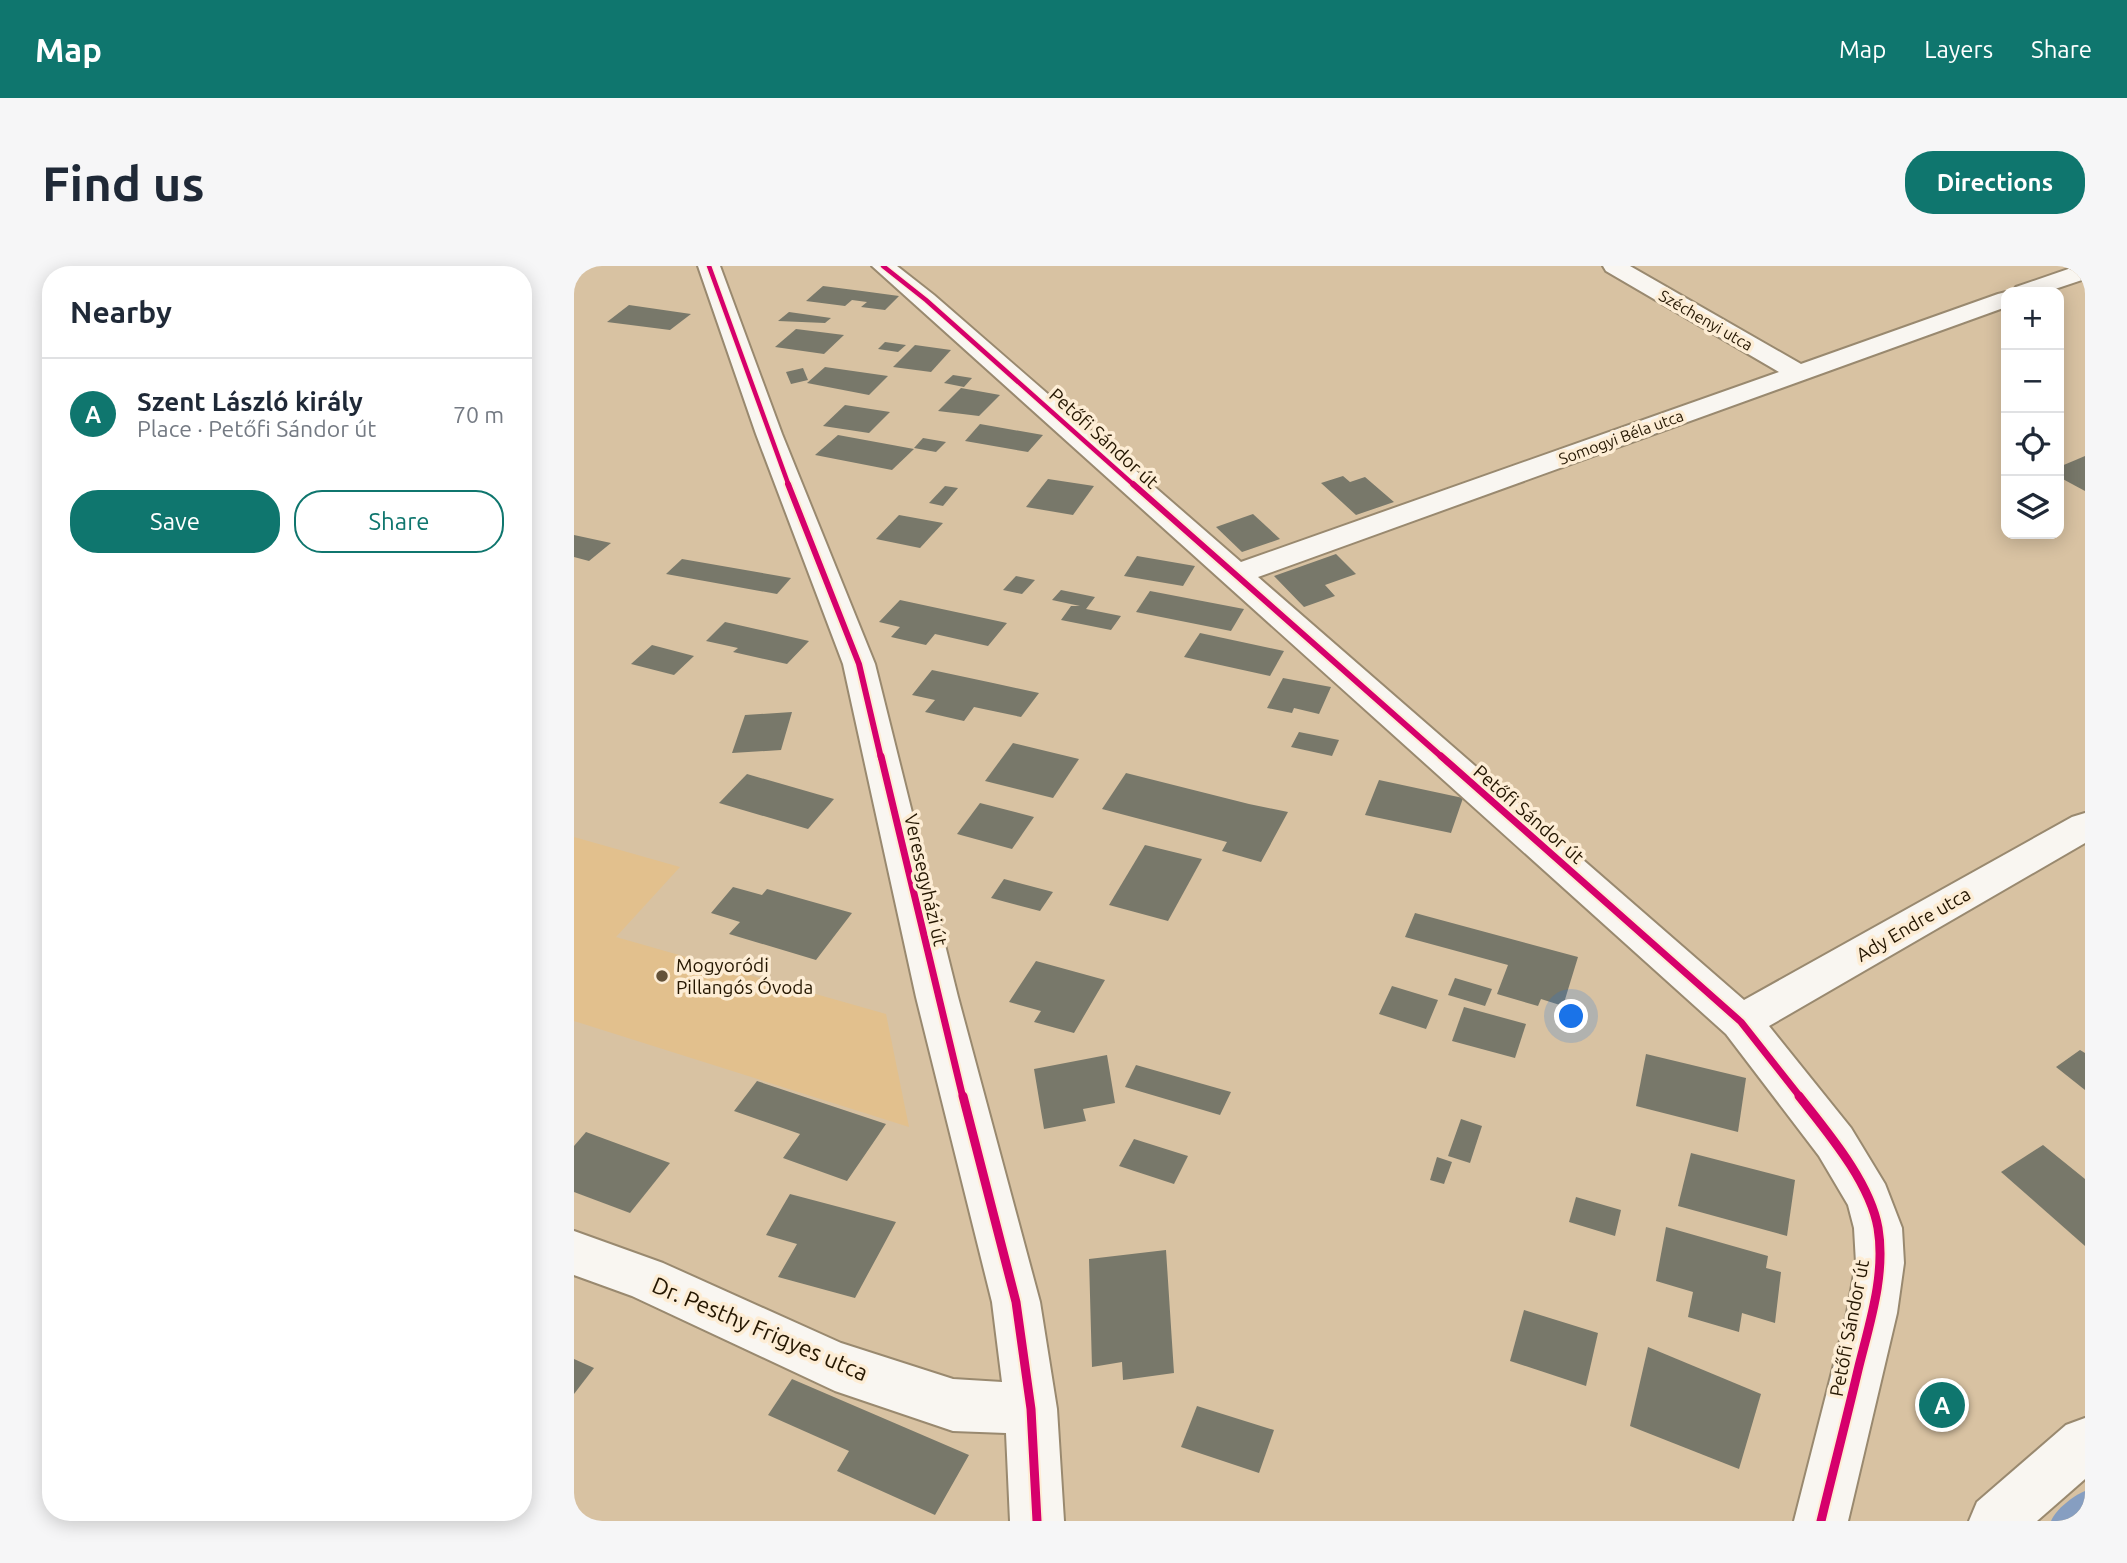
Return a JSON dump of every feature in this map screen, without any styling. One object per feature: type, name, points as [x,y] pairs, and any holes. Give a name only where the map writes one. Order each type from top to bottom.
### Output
[{"type":"street","name":"Veresegyházi út","points":[[709,266],[769,434],[859,664],[937,996],[1016,1302],[1031,1409],[1037,1521]]},
{"type":"street","name":"Petőfi Sándor út","points":[[883,266],[926,300],[1741,1022],[1835,1142],[1869,1199],[1878,1228],[1880,1263],[1872,1313],[1821,1521]]},
{"type":"street","name":"Széchenyi utca","points":[[1614,266],[1799,373]]},
{"type":"street","points":[[2039,287],[2085,271]]},
{"type":"street","name":"Somogyi Béla utca","points":[[1235,575],[2001,301]]},
{"type":"street","name":"Ady Endre utca","points":[[1741,1022],[2085,825]]},
{"type":"street","name":"Dr. Pesthy Frigyes utca","points":[[574,1253],[646,1279],[835,1366],[953,1405],[1031,1409]]},
{"type":"street","points":[[1996,1521],[2085,1444]]},
{"type":"shaded area","name":"Mogyoródi Pillangós Óvoda","points":[[574,837],[680,867],[616,937],[886,1014],[909,1127],[574,1021]]},
{"type":"building","points":[[823,286],[899,296],[885,310],[861,307],[867,302],[852,300],[845,306],[806,301]]},
{"type":"building","points":[[629,305],[691,314],[670,330],[607,322]]},
{"type":"building","points":[[789,312],[831,318],[825,323],[778,321]]},
{"type":"building","points":[[796,329],[844,335],[824,354],[775,347]]},
{"type":"building","points":[[885,342],[906,345],[898,352],[878,349]]},
{"type":"building","points":[[915,345],[951,350],[931,372],[893,367]]},
{"type":"building","points":[[825,367],[888,376],[869,395],[807,383]]},
{"type":"building","points":[[803,368],[808,380],[791,384],[786,372]]},
{"type":"building","points":[[953,375],[972,378],[964,387],[944,383]]},
{"type":"building","points":[[961,388],[1000,395],[979,416],[938,411]]},
{"type":"building","points":[[845,405],[890,412],[869,433],[823,426]]},
{"type":"building","points":[[980,424],[1043,435],[1028,452],[965,441]]},
{"type":"building","points":[[838,435],[914,449],[892,470],[815,455]]},
{"type":"building","points":[[923,438],[946,442],[936,452],[914,448]]},
{"type":"building","points":[[2085,456],[2085,491],[2064,480],[2064,465]]},
{"type":"building","points":[[1343,476],[1350,482],[1365,477],[1394,502],[1356,515],[1321,483]]},
{"type":"building","points":[[1048,479],[1094,486],[1073,515],[1026,507]]},
{"type":"building","points":[[945,486],[958,488],[943,506],[929,503]]},
{"type":"building","points":[[1253,514],[1280,539],[1242,552],[1216,527]]},
{"type":"building","points":[[899,515],[943,523],[920,548],[876,539]]},
{"type":"building","points":[[574,535],[611,543],[589,561],[574,557]]},
{"type":"building","points":[[1336,554],[1356,574],[1325,585],[1335,596],[1304,607],[1274,576]]},
{"type":"building","points":[[1137,556],[1195,566],[1183,586],[1124,576]]},
{"type":"building","points":[[682,559],[791,578],[777,594],[666,574]]},
{"type":"building","points":[[1016,576],[1035,580],[1022,594],[1003,590]]},
{"type":"building","points":[[1061,590],[1095,597],[1086,609],[1121,616],[1111,630],[1061,620],[1071,606],[1080,606],[1052,600]]},
{"type":"building","points":[[1150,591],[1244,609],[1231,631],[1136,612]]},
{"type":"building","points":[[900,600],[1007,623],[988,646],[935,634],[926,645],[891,637],[900,627],[879,622]]},
{"type":"building","points":[[725,622],[809,641],[787,664],[733,652],[738,648],[706,641]]},
{"type":"building","points":[[1200,633],[1284,651],[1270,676],[1184,657]]},
{"type":"building","points":[[652,645],[694,656],[674,675],[631,664]]},
{"type":"building","points":[[932,670],[1039,693],[1021,717],[974,707],[964,721],[925,712],[935,700],[912,695]]},
{"type":"building","points":[[1283,678],[1331,687],[1319,714],[1294,708],[1292,713],[1267,708]]},
{"type":"building","points":[[792,712],[781,750],[732,753],[745,715]]},
{"type":"building","points":[[1299,732],[1339,740],[1332,756],[1291,747]]},
{"type":"building","points":[[1013,743],[1079,759],[1053,798],[985,781]]},
{"type":"building","points":[[1126,773],[1288,812],[1261,862],[1222,851],[1227,842],[1102,809]]},
{"type":"building","points":[[747,774],[834,799],[808,829],[719,803]]},
{"type":"building","points":[[1379,780],[1463,798],[1451,833],[1365,815]]},
{"type":"building","points":[[980,803],[1034,817],[1012,849],[957,834]]},
{"type":"building","points":[[1145,845],[1202,859],[1168,921],[1109,905]]},
{"type":"building","points":[[1004,879],[1053,892],[1040,911],[991,898]]},
{"type":"building","points":[[733,887],[762,895],[767,889],[852,913],[816,960],[729,934],[740,922],[711,913]]},
{"type":"building","points":[[1415,913],[1578,957],[1563,1006],[1541,999],[1538,1006],[1497,994],[1508,965],[1405,937]]},
{"type":"building","points":[[1036,961],[1105,980],[1074,1033],[1034,1022],[1041,1011],[1009,1002]]},
{"type":"building","points":[[1455,978],[1492,989],[1485,1006],[1448,995]]},
{"type":"building","points":[[1392,986],[1438,1000],[1426,1029],[1379,1014]]},
{"type":"building","points":[[1464,1007],[1526,1024],[1515,1058],[1452,1041]]},
{"type":"building","points":[[2080,1050],[2085,1053],[2085,1090],[2056,1067]]},
{"type":"building","points":[[1646,1054],[1746,1078],[1738,1132],[1636,1106]]},
{"type":"building","points":[[1107,1055],[1115,1103],[1083,1109],[1086,1121],[1044,1129],[1034,1069]]},
{"type":"building","points":[[1136,1065],[1231,1092],[1220,1115],[1125,1087]]},
{"type":"building","points":[[757,1081],[886,1124],[847,1181],[783,1158],[800,1134],[734,1111]]},
{"type":"building","points":[[1461,1119],[1482,1126],[1470,1163],[1448,1156]]},
{"type":"building","points":[[586,1132],[670,1163],[630,1213],[574,1192],[574,1146]]},
{"type":"building","points":[[1134,1139],[1188,1156],[1174,1184],[1119,1166]]},
{"type":"building","points":[[2043,1145],[2085,1179],[2085,1246],[2001,1172]]},
{"type":"building","points":[[1691,1153],[1795,1180],[1787,1236],[1678,1206]]},
{"type":"building","points":[[1437,1157],[1452,1162],[1444,1184],[1430,1180]]},
{"type":"building","points":[[790,1194],[896,1222],[855,1298],[778,1277],[797,1244],[766,1235]]},
{"type":"building","points":[[1576,1197],[1621,1210],[1615,1236],[1569,1222]]},
{"type":"building","points":[[1666,1227],[1768,1256],[1766,1268],[1781,1272],[1775,1323],[1742,1313],[1739,1332],[1688,1317],[1693,1292],[1656,1281]]},
{"type":"building","points":[[1166,1250],[1174,1373],[1123,1380],[1122,1362],[1092,1367],[1089,1259]]},
{"type":"building","points":[[1524,1310],[1598,1333],[1586,1386],[1510,1361]]},
{"type":"building","points":[[1648,1347],[1761,1394],[1739,1469],[1630,1426]]},
{"type":"building","points":[[574,1359],[594,1368],[574,1394]]},
{"type":"building","points":[[792,1379],[969,1455],[935,1515],[837,1471],[849,1451],[768,1415]]},
{"type":"building","points":[[1197,1406],[1274,1430],[1259,1473],[1181,1447]]},
{"type":"waterway","points":[[2060,1521],[2085,1500]]},
{"type":"cycle path","points":[[709,266],[769,434],[859,664],[937,997],[1016,1302],[1031,1409],[1037,1521]]},
{"type":"cycle path","points":[[883,266],[926,300],[1741,1022],[1835,1142],[1869,1199],[1878,1228],[1880,1263],[1872,1313],[1821,1521]]},
{"type":"place","name":"Mogyoródi Pillangós Óvoda","points":[[662,976]]},
{"type":"place","name":"Szent László király","points":[[1942,1405]]}]
